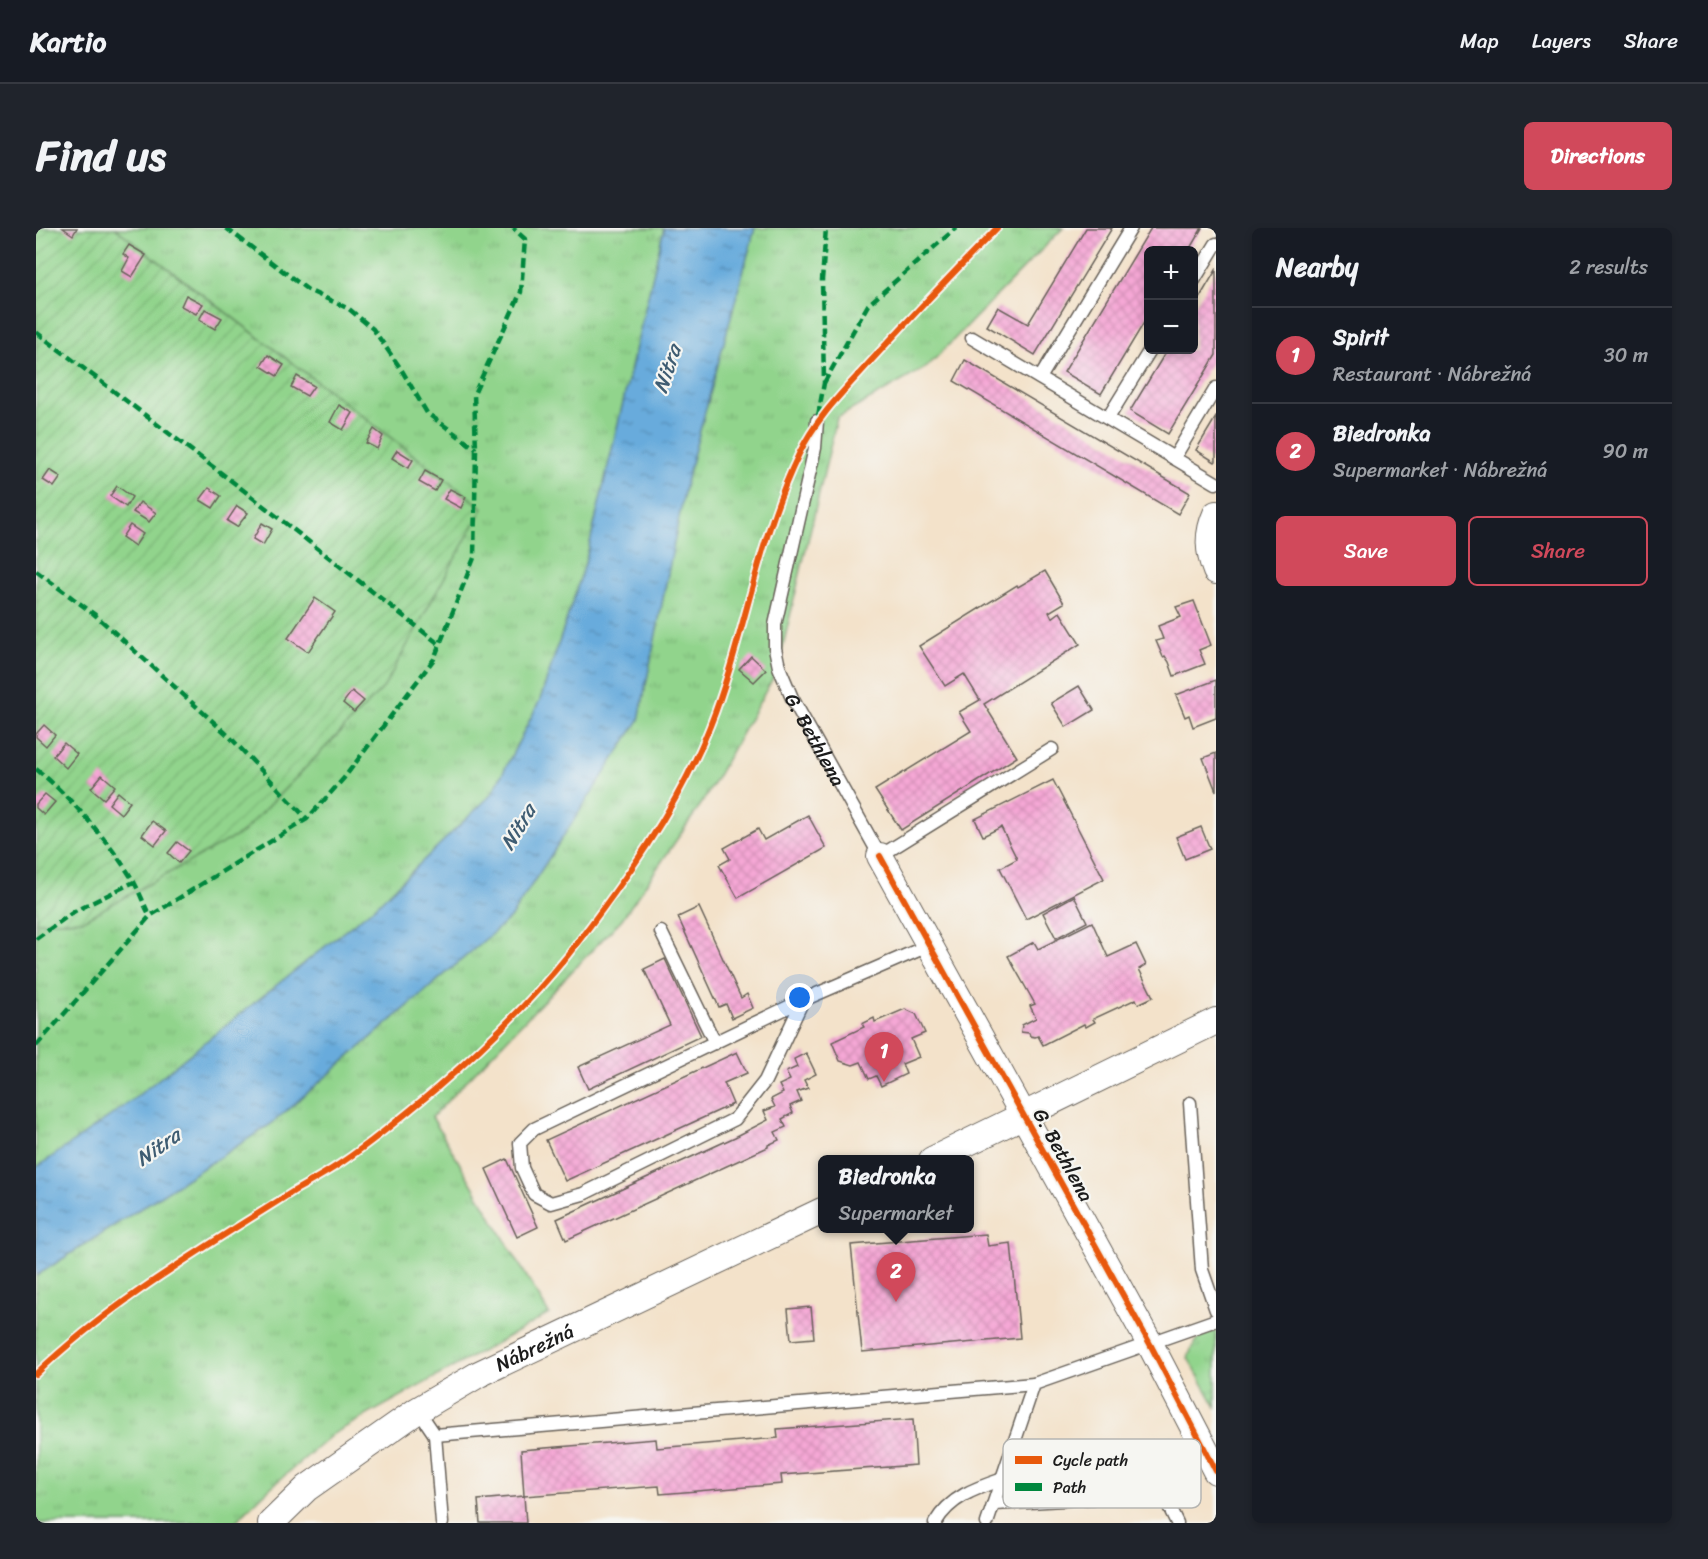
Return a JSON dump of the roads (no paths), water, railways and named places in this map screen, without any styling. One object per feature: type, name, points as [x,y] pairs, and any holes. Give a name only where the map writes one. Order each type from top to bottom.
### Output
[{"type":"street","points":[[1216,514],[1209,541],[1211,558],[1216,571]]},
{"type":"street","name":"G. Bethlena","points":[[880,856],[1199,1439]]},
{"type":"street","points":[[942,1155],[1216,1021]]},
{"type":"street","name":"Nábrežná","points":[[271,1523],[307,1488],[418,1410],[479,1374],[818,1213]]},
{"type":"street","name":"G. Bethlena","points":[[1201,1443],[1216,1471]]},
{"type":"lane","points":[[1040,378],[1131,228]]},
{"type":"lane","points":[[1198,273],[1216,244]]},
{"type":"lane","points":[[972,338],[1216,483]]},
{"type":"lane","points":[[1108,418],[1148,354]]},
{"type":"lane","points":[[1174,458],[1216,388]]},
{"type":"lane","name":"G. Bethlena","points":[[817,420],[815,448],[775,625],[775,648],[779,667],[792,698],[880,856]]},
{"type":"lane","points":[[880,856],[1052,749]]},
{"type":"lane","points":[[661,932],[715,1043]]},
{"type":"lane","points":[[803,1000],[765,1081],[735,1119],[583,1194],[551,1203],[534,1194],[522,1168],[520,1143],[534,1129],[803,1000],[930,945]]},
{"type":"lane","points":[[1190,1103],[1202,1270],[1216,1310]]},
{"type":"lane","points":[[435,1435],[1035,1384],[1216,1320]]},
{"type":"lane","points":[[1016,1439],[1035,1384]]},
{"type":"lane","points":[[418,1410],[435,1435],[442,1523]]},
{"type":"lane","points":[[987,1523],[1003,1479]]},
{"type":"lane","points":[[935,1523],[947,1507],[959,1497],[976,1488],[1003,1479]]},
{"type":"lane","points":[[995,1504],[1003,1504]]},
{"type":"lane","points":[[1170,1508],[1177,1523]]},
{"type":"water","name":"Nitra","points":[[664,228],[755,228],[686,482],[639,720],[510,918],[271,1124],[36,1276],[36,1168],[126,1105],[376,906],[492,794],[540,700],[585,564]]},
{"type":"place","name":"Spirit","points":[[884,1082]]},
{"type":"place","name":"Biedronka","points":[[896,1302]]}]
